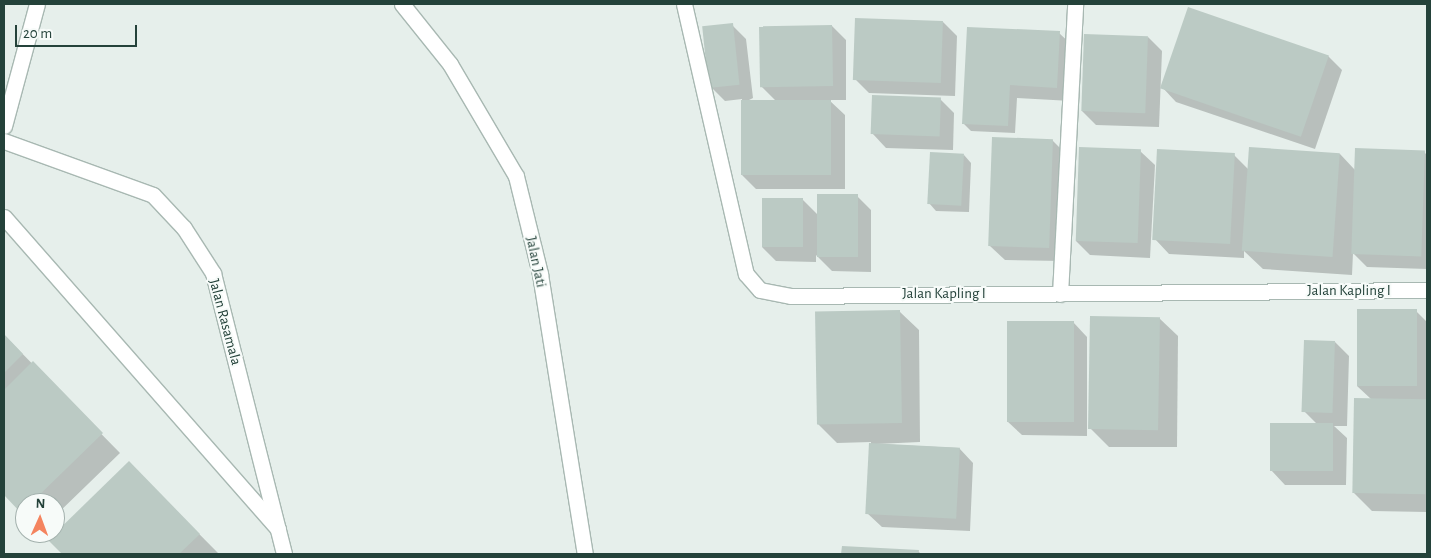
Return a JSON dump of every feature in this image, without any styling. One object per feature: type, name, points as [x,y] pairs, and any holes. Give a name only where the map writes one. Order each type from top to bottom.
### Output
[{"type":"street","points":[[4,126],[37,4]]},
{"type":"street","name":"Jalan Jati","points":[[402,4],[450,64],[516,176],[540,274],[584,554]]},
{"type":"street","name":"Jalan Kapling I","points":[[684,4],[746,274],[760,290],[791,296],[1427,290]]},
{"type":"street","points":[[1060,294],[1075,4]]},
{"type":"street","name":"Jalan Rasamala","points":[[4,141],[154,196],[184,228],[213,273],[281,532],[284,554]]},
{"type":"street","points":[[4,218],[281,532]]},
{"type":"building","points":[[1188,7],[1329,56],[1301,137],[1160,88]]},
{"type":"building","points":[[855,18],[943,21],[941,83],[853,80]]},
{"type":"building","points":[[733,23],[739,85],[709,88],[702,26]]},
{"type":"building","points":[[832,25],[833,86],[760,87],[759,26]]},
{"type":"building","points":[[967,27],[1060,31],[1057,88],[1010,85],[1008,126],[962,124]]},
{"type":"building","points":[[1084,34],[1148,36],[1145,113],[1081,111]]},
{"type":"building","points":[[872,95],[941,97],[940,136],[871,134]]},
{"type":"building","points":[[741,100],[831,100],[831,175],[741,175]]},
{"type":"building","points":[[992,137],[1053,139],[1049,248],[988,246]]},
{"type":"building","points":[[1079,147],[1141,149],[1138,243],[1076,241]]},
{"type":"building","points":[[1249,147],[1340,153],[1333,257],[1242,251]]},
{"type":"building","points":[[1355,148],[1425,150],[1421,256],[1351,254]]},
{"type":"building","points":[[1157,149],[1235,153],[1230,244],[1152,240]]},
{"type":"building","points":[[930,152],[964,154],[961,206],[927,204]]},
{"type":"building","points":[[817,194],[858,194],[858,257],[817,257]]},
{"type":"building","points":[[762,198],[803,198],[803,247],[762,247]]},
{"type":"building","points":[[1357,309],[1417,309],[1417,386],[1357,386]]},
{"type":"building","points":[[900,310],[902,423],[817,424],[815,311]]},
{"type":"building","points":[[1090,316],[1160,317],[1158,430],[1088,429]]},
{"type":"building","points":[[1007,321],[1074,321],[1074,422],[1007,422]]},
{"type":"building","points":[[4,334],[23,354],[4,373]]},
{"type":"building","points":[[1304,340],[1335,341],[1332,413],[1301,412]]},
{"type":"building","points":[[33,361],[103,433],[41,493],[15,493],[15,507],[4,495],[4,390]]},
{"type":"building","points":[[1354,398],[1427,399],[1425,494],[1352,493]]},
{"type":"building","points":[[1270,423],[1333,423],[1333,471],[1270,471]]},
{"type":"building","points":[[869,443],[960,448],[956,519],[865,514]]},
{"type":"building","points":[[129,461],[200,534],[179,554],[62,554],[51,543],[65,543],[65,523]]},
{"type":"building","points":[[842,546],[919,550],[918,554],[841,554]]}]
